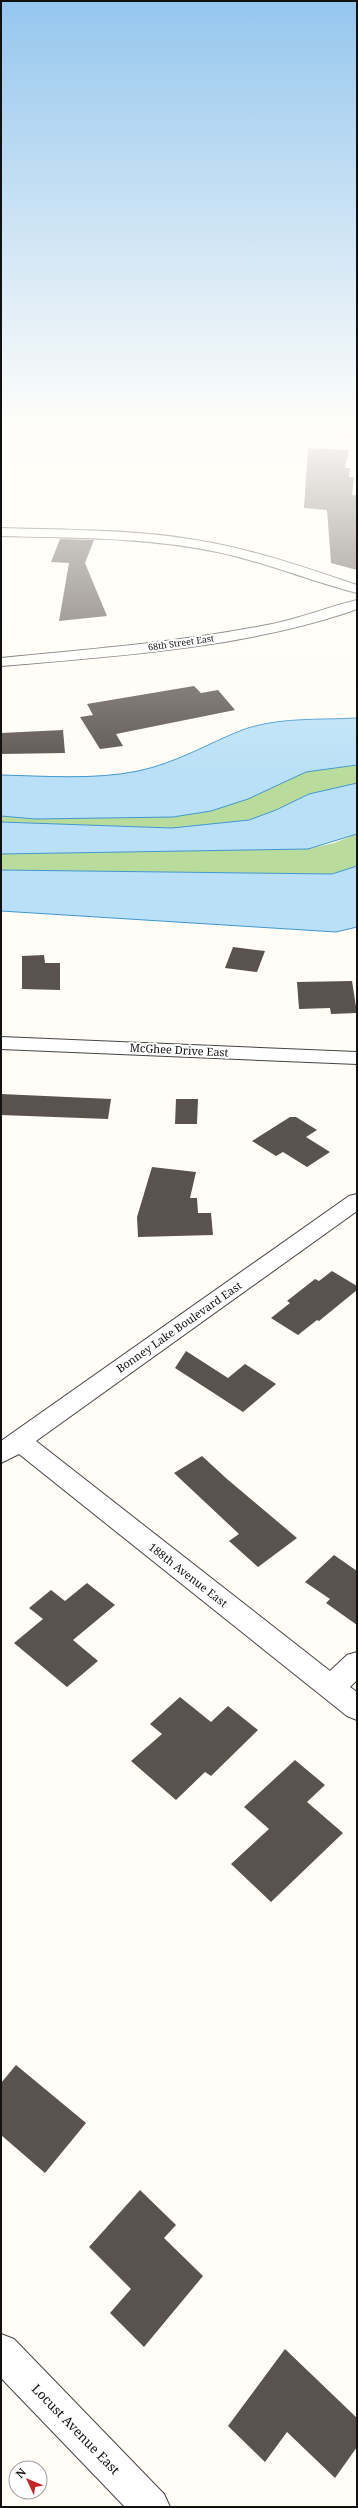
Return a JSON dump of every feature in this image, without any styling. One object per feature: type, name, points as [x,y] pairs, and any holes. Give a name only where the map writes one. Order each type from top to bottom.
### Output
[{"type":"street","points":[[189,543],[254,556],[357,589]]},
{"type":"street","name":"68th Street East","points":[[1,662],[145,648],[252,632],[312,619],[357,604]]},
{"type":"street","name":"McGhee Drive East","points":[[1,1043],[357,1058]]},
{"type":"street","name":"Bonney Lake Boulevard East","points":[[10,1447],[357,1201]]},
{"type":"street","name":"188th Avenue East","points":[[10,1447],[357,1708]]},
{"type":"street","points":[[331,1687],[357,1663]]},
{"type":"street","name":"Locust Avenue East","points":[[1,2352],[151,2507]]},
{"type":"green space","points":[[357,765],[357,783],[309,794],[276,810],[249,820],[172,828],[1,822],[1,816],[35,819],[173,817],[211,811],[306,772]]},
{"type":"green space","points":[[357,834],[357,866],[332,874],[1,870],[1,854],[308,849],[334,843]]},
{"type":"water","points":[[357,718],[357,765],[306,772],[248,799],[211,811],[173,817],[35,819],[1,816],[1,775],[70,777],[121,774],[152,768],[191,753],[229,735],[256,726],[284,721]]},
{"type":"water","points":[[357,783],[357,834],[308,849],[1,854],[1,822],[172,828],[249,820],[276,810],[309,794]]},
{"type":"water","points":[[357,866],[357,927],[336,932],[1,911],[1,870],[332,874]]},
{"type":"building","points":[[58,543],[93,543],[85,563],[107,616],[59,621],[69,563],[51,562]]},
{"type":"building","points":[[329,543],[357,543],[357,570],[331,563]]},
{"type":"building","points":[[194,686],[201,693],[218,690],[235,710],[116,734],[123,746],[100,749],[80,717],[93,715],[87,704]]},
{"type":"building","points":[[63,730],[65,753],[1,754],[1,733]]},
{"type":"building","points":[[233,947],[265,951],[257,972],[225,968]]},
{"type":"building","points":[[44,955],[45,963],[60,963],[60,990],[22,989],[22,956]]},
{"type":"building","points":[[352,981],[357,1013],[331,1014],[330,1008],[299,1009],[297,982]]},
{"type":"building","points":[[1,1094],[111,1099],[108,1119],[1,1115]]},
{"type":"building","points":[[176,1099],[198,1099],[197,1124],[175,1124]]},
{"type":"building","points":[[290,1117],[296,1117],[317,1130],[306,1137],[330,1152],[307,1167],[283,1152],[276,1156],[252,1141]]},
{"type":"building","points":[[152,1167],[196,1172],[190,1198],[197,1198],[198,1213],[211,1213],[213,1235],[138,1237],[137,1217]]},
{"type":"building","points":[[332,1271],[357,1286],[357,1290],[319,1321],[317,1320],[298,1335],[271,1318],[290,1303],[287,1301],[315,1279],[319,1281]]},
{"type":"building","points":[[186,1351],[228,1378],[245,1364],[276,1384],[243,1412],[175,1368]]},
{"type":"building","points":[[202,1456],[297,1538],[258,1567],[229,1541],[239,1534],[174,1473]]},
{"type":"building","points":[[334,1555],[357,1571],[357,1625],[326,1603],[330,1599],[305,1582]]},
{"type":"building","points":[[87,1583],[115,1605],[73,1640],[98,1661],[67,1687],[14,1643],[43,1619],[29,1608],[51,1590],[65,1601]]},
{"type":"building","points":[[180,1697],[211,1722],[228,1706],[258,1730],[211,1776],[205,1772],[176,1800],[131,1761],[162,1734],[150,1724]]},
{"type":"building","points":[[295,1760],[325,1785],[307,1802],[343,1833],[271,1902],[231,1864],[269,1829],[244,1807]]},
{"type":"building","points":[[16,2065],[86,2123],[45,2173],[1,2135],[1,2083]]},
{"type":"building","points":[[140,2190],[176,2225],[164,2238],[203,2276],[144,2347],[110,2313],[131,2289],[89,2247]]},
{"type":"building","points":[[285,2349],[357,2418],[357,2447],[335,2478],[287,2432],[265,2462],[228,2426]]}]
